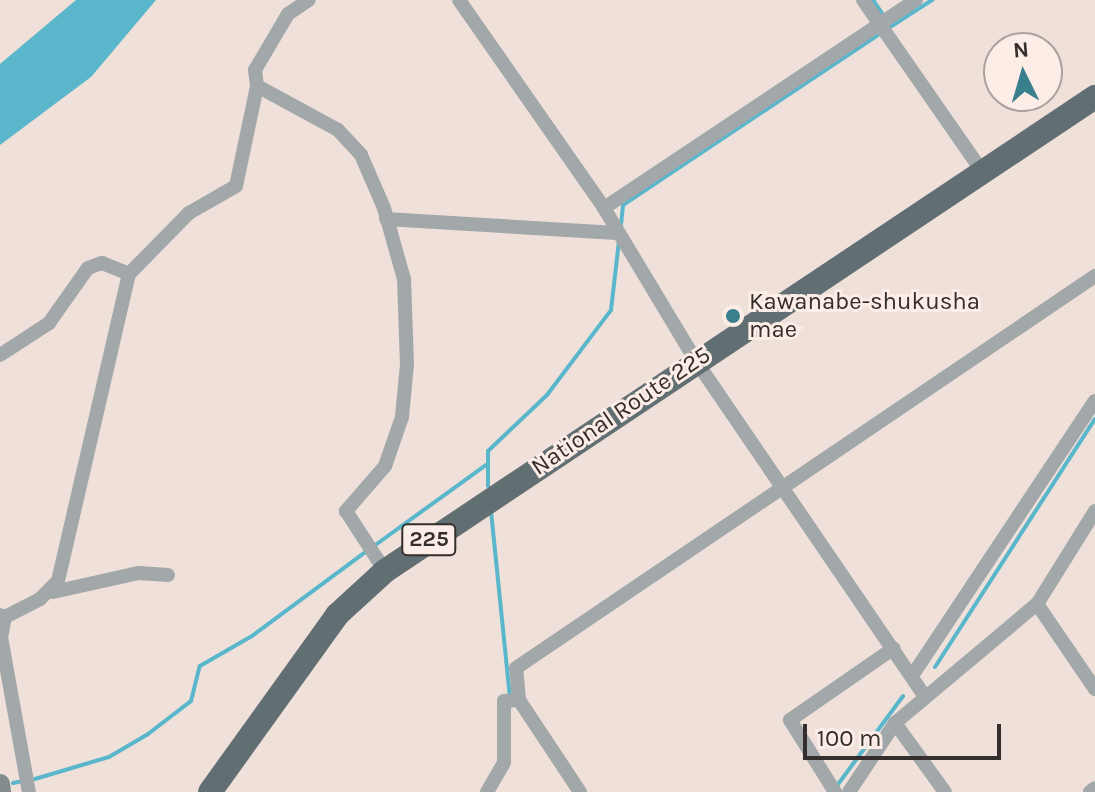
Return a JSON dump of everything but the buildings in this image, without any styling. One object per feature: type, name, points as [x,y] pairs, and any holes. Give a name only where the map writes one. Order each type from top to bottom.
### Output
[{"type":"highway","name":"National Route 225","points":[[210,792],[322,634],[385,571],[981,170],[1095,97]]},
{"type":"main road","points":[[0,784],[1,792]]},
{"type":"street","points":[[53,592],[129,274],[189,213],[236,186],[257,86],[255,70],[288,14],[309,0]]},
{"type":"street","points":[[459,0],[604,208],[619,238],[696,361],[925,697]]},
{"type":"street","points":[[863,0],[981,170]]},
{"type":"street","points":[[604,208],[916,0]]},
{"type":"street","points":[[257,86],[338,130],[372,173],[407,296],[407,364],[402,417],[389,457],[346,511],[385,571]]},
{"type":"street","points":[[386,219],[619,238]]},
{"type":"street","points":[[0,355],[49,323],[88,268],[102,263],[129,274]]},
{"type":"street","points":[[487,792],[504,762],[516,668],[786,489],[1095,276]]},
{"type":"street","points":[[912,676],[1095,401]]},
{"type":"street","points":[[849,792],[895,723],[1037,604],[1095,511]]},
{"type":"street","points":[[29,792],[1,637],[3,616],[53,592],[139,573],[168,575]]},
{"type":"street","points":[[1037,604],[1095,689]]},
{"type":"street","points":[[834,790],[790,720],[894,648]]},
{"type":"street","points":[[513,700],[580,792]]},
{"type":"street","points":[[895,723],[945,792]]},
{"type":"street","points":[[1090,792],[1095,788]]},
{"type":"water","points":[[76,0],[156,0],[91,77],[0,145],[0,64]]},
{"type":"waterway","points":[[873,0],[883,15]]},
{"type":"waterway","points":[[887,29],[932,0]]},
{"type":"waterway","points":[[621,225],[623,205],[878,35]]},
{"type":"waterway","points":[[488,486],[488,451],[547,395],[611,310],[619,241]]},
{"type":"waterway","points":[[935,667],[1095,419]]},
{"type":"waterway","points":[[374,546],[486,465]]},
{"type":"waterway","points":[[491,511],[510,698]]},
{"type":"waterway","points":[[35,779],[109,757],[148,734],[191,701],[200,666],[252,636],[367,551]]},
{"type":"waterway","points":[[836,787],[903,696]]},
{"type":"waterway","points":[[13,783],[23,781]]},
{"type":"place","name":"Kawanabe-shukusha mae","points":[[733,316]]}]
